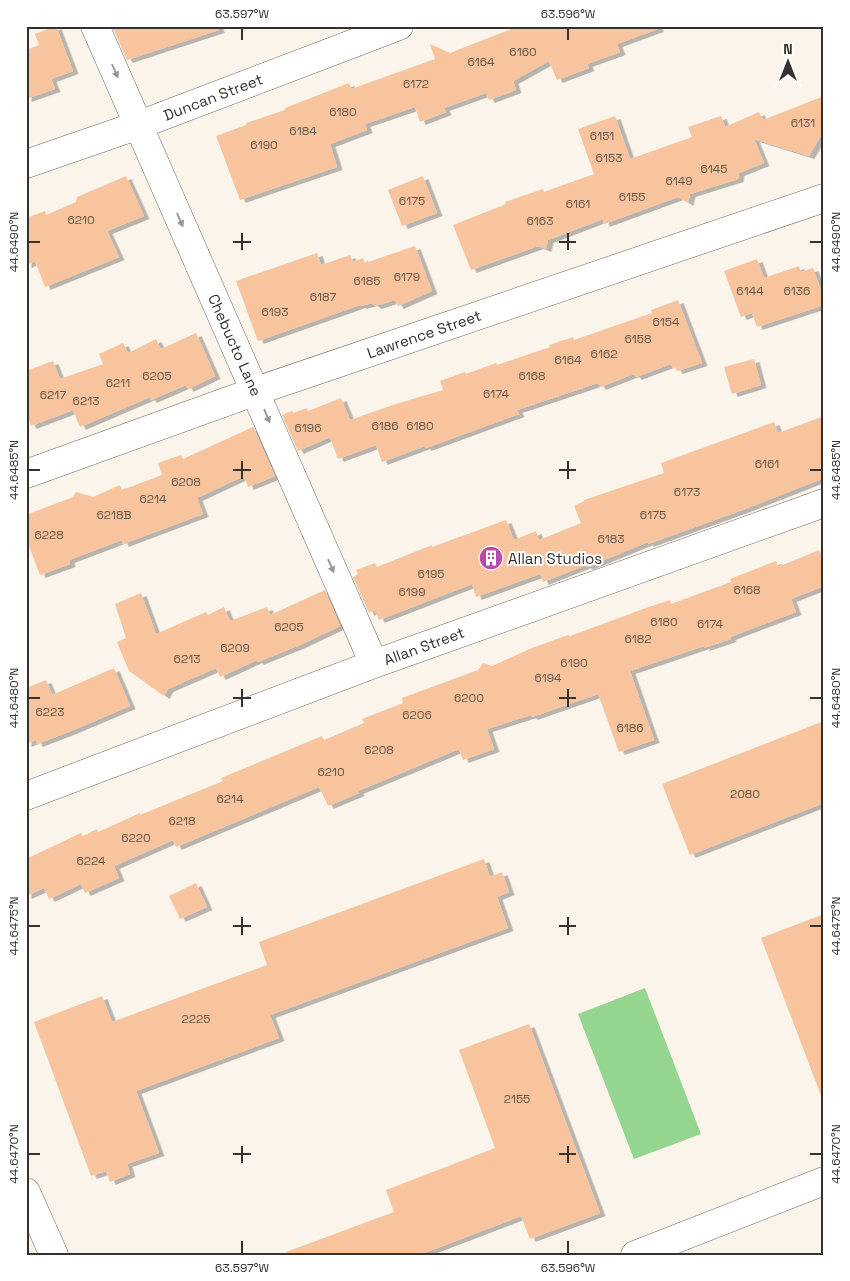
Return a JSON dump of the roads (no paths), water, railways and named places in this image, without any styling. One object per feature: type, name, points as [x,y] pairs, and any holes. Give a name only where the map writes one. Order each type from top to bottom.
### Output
[{"type":"street","name":"Chebucto Lane","points":[[95,26],[374,664]]},
{"type":"street","name":"Duncan Street","points":[[26,164],[139,125],[399,26]]},
{"type":"street","name":"Lawrence Street","points":[[26,474],[256,391],[824,198]]},
{"type":"street","name":"Allan Street","points":[[26,796],[374,664],[824,503]]},
{"type":"street","points":[[635,1255],[824,1181]]},
{"type":"street","points":[[26,1192],[54,1255]]},
{"type":"place","name":"Allan Studios","points":[[491,558]]}]
